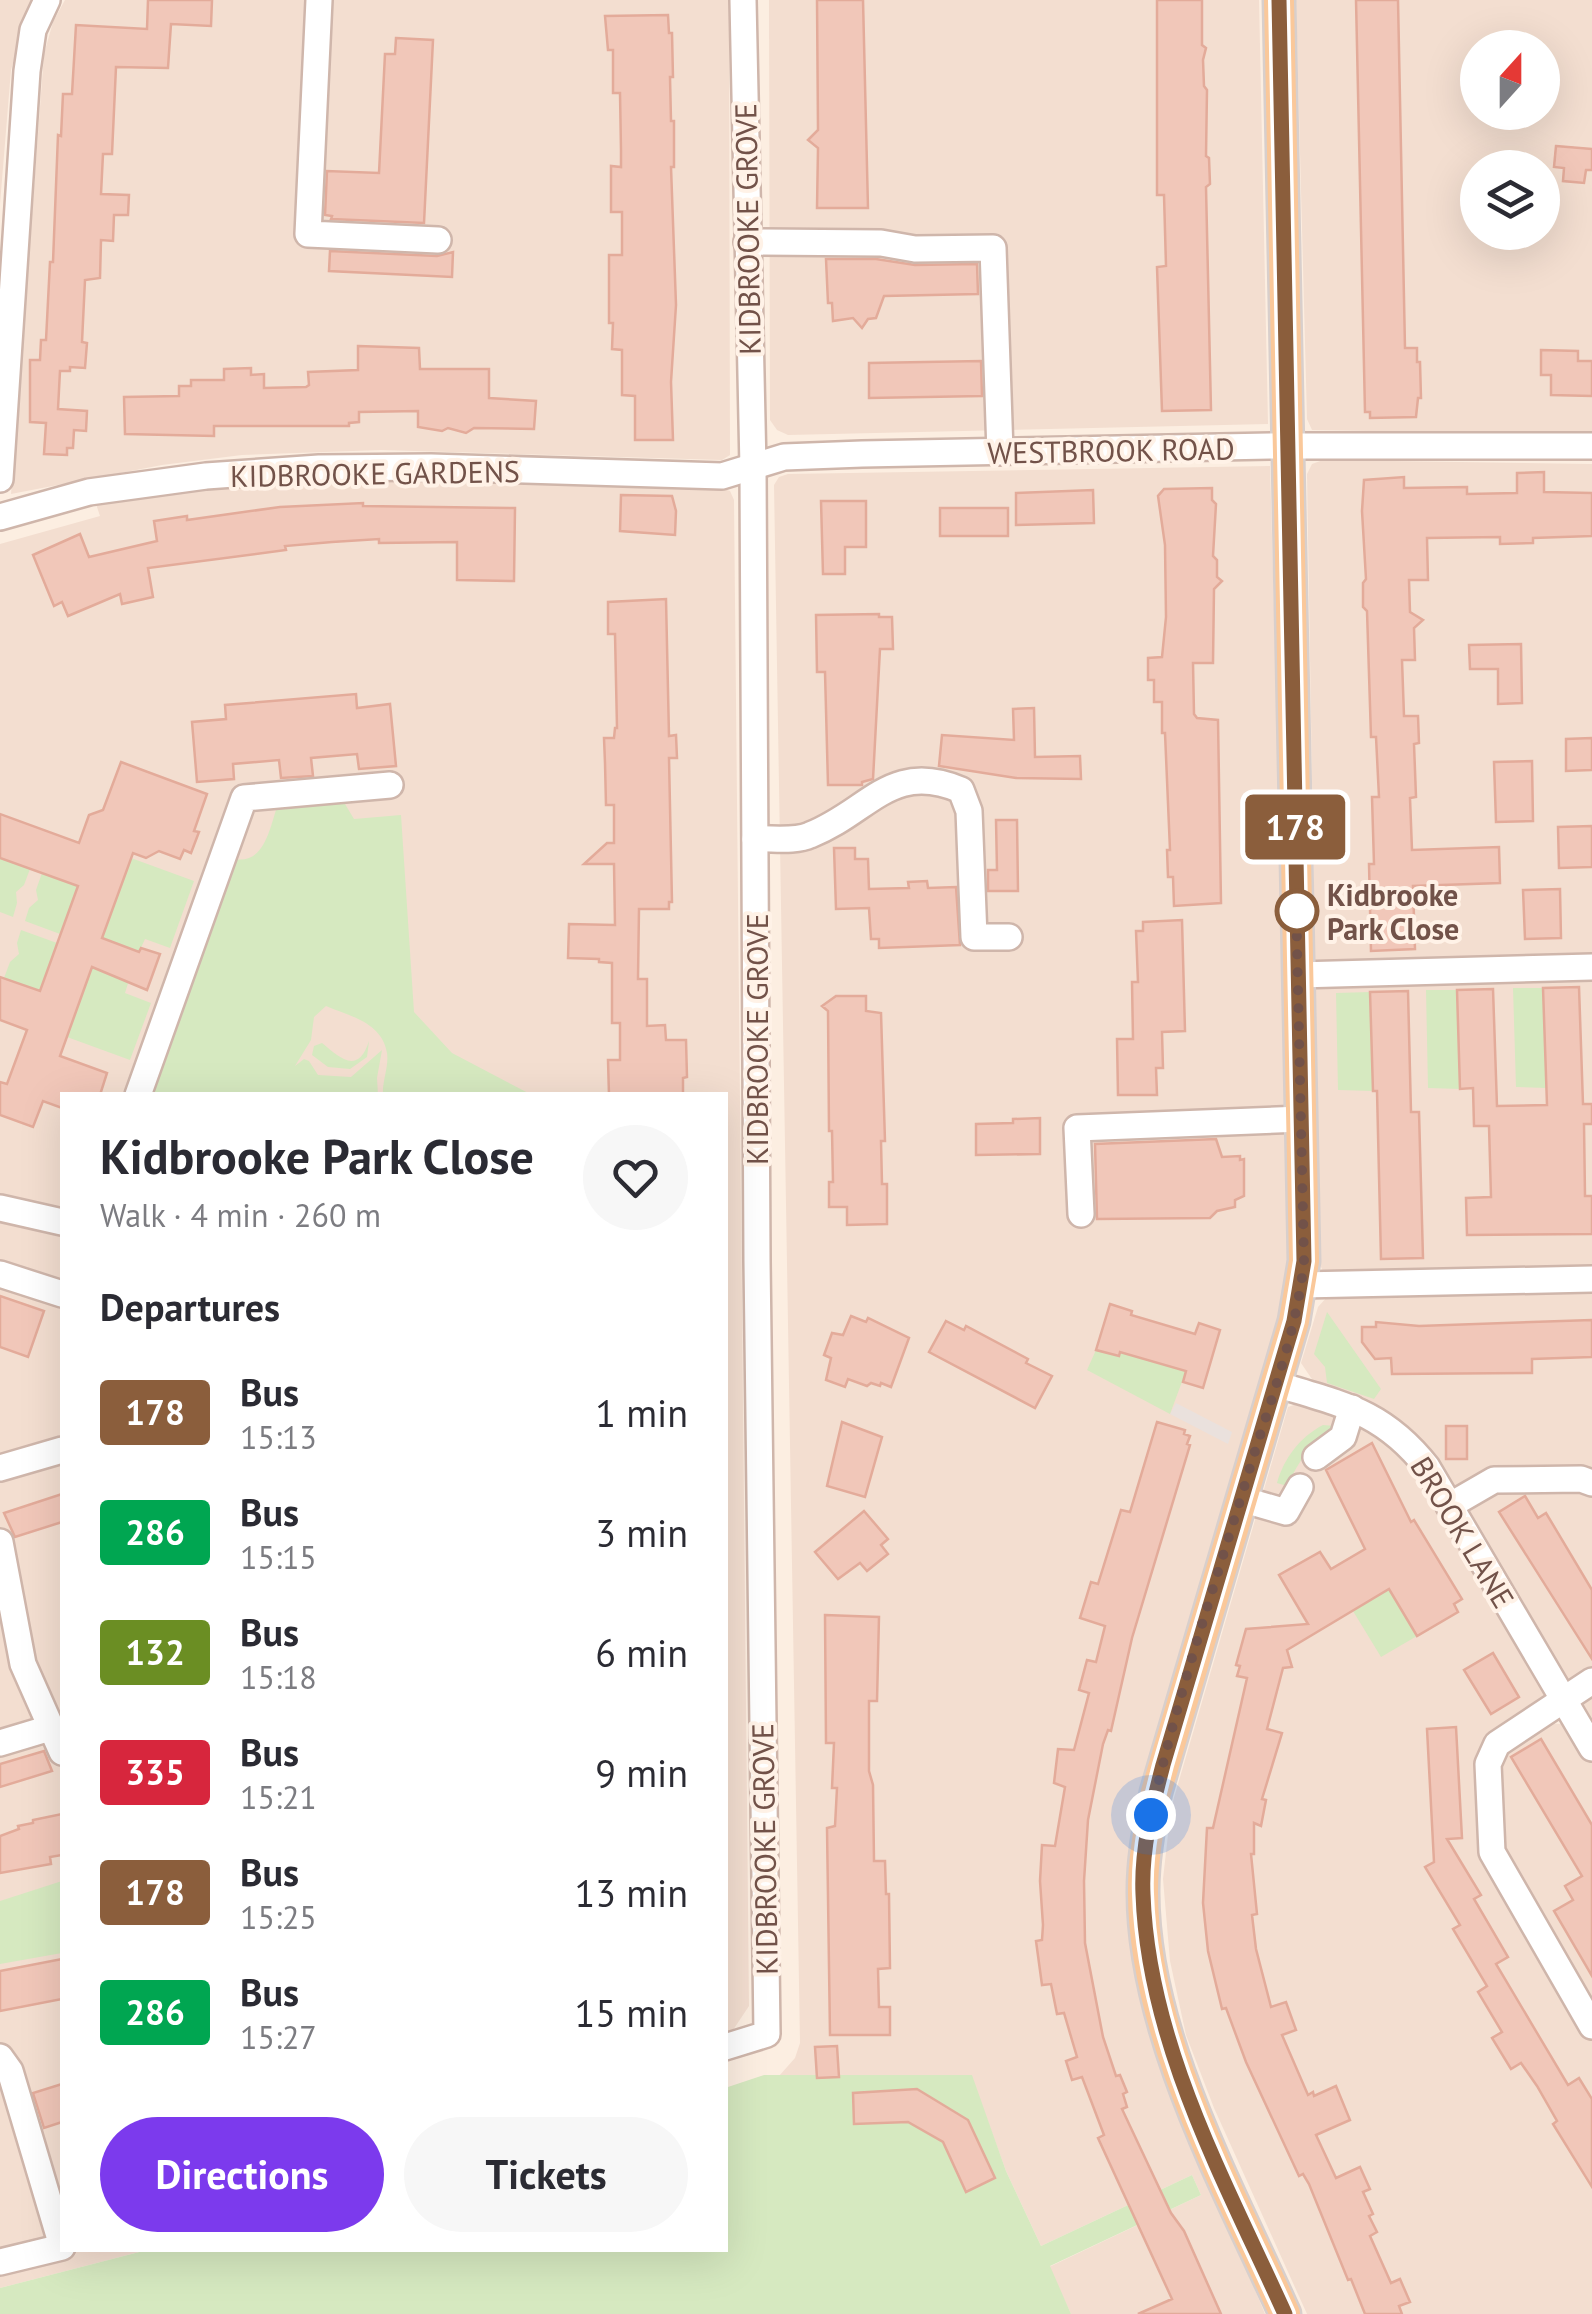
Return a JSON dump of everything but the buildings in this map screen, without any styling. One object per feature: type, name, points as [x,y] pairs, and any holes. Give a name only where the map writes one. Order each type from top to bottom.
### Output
[{"type":"main road","points":[[1279,0],[1302,1285],[1161,1774],[1146,1838],[1143,1891],[1152,1980],[1171,2044],[1200,2126],[1285,2314]]},
{"type":"street","points":[[0,479],[27,71],[33,30],[48,0]]},
{"type":"street","points":[[319,0],[308,234],[438,240]]},
{"type":"street","name":"KIDBROOKE GROVE","points":[[728,2046],[767,2034],[753,468],[743,0]]},
{"type":"street","points":[[747,242],[993,248],[1000,452]]},
{"type":"street","name":"WESTBROOK ROAD","points":[[753,468],[784,457],[1289,447],[1592,446]]},
{"type":"street","name":"KIDBROOKE GARDENS","points":[[0,518],[88,492],[206,476],[319,468],[432,466],[722,476],[753,468]]},
{"type":"street","points":[[755,839],[808,837],[906,780],[936,779],[960,790],[969,811],[974,937],[1009,938]]},
{"type":"street","points":[[139,1092],[244,798],[390,785]]},
{"type":"street","points":[[1298,975],[1592,967]]},
{"type":"street","points":[[1081,1214],[1077,1128],[1301,1119]]},
{"type":"street","points":[[0,1208],[60,1222]]},
{"type":"street","points":[[0,1274],[60,1293]]},
{"type":"street","points":[[1302,1285],[1592,1280]]},
{"type":"street","name":"BROOK LANE","points":[[1276,1384],[1377,1419],[1406,1442],[1427,1467],[1592,1748]]},
{"type":"street","points":[[1316,1457],[1343,1437],[1352,1408]]},
{"type":"street","points":[[0,1468],[60,1451]]},
{"type":"street","points":[[1449,1506],[1494,1480],[1581,1479],[1592,1483]]},
{"type":"street","points":[[1241,1499],[1286,1512],[1300,1488]]},
{"type":"street","points":[[0,1542],[23,1664],[60,1748]]},
{"type":"street","points":[[1592,1681],[1506,1737],[1491,1753],[1488,1764],[1492,1852],[1592,2026]]},
{"type":"street","points":[[0,1743],[50,1728]]},
{"type":"street","points":[[3,2067],[60,2240]]},
{"type":"street","points":[[0,2262],[60,2247]]},
{"type":"shaded area","points":[[0,0],[31,0],[11,70],[0,204]]},
{"type":"shaded area","points":[[65,0],[729,0],[730,455],[722,460],[381,450],[242,455],[162,465],[11,494],[44,54],[53,22]]},
{"type":"shaded area","points":[[769,0],[1259,0],[1268,424],[788,435],[777,430],[770,420]]},
{"type":"shaded area","points":[[1296,0],[1592,0],[1592,435],[1312,430],[1307,419]]},
{"type":"shaded area","points":[[1323,460],[1592,464],[1592,1267],[1331,1272],[1323,1271],[1320,1265],[1307,474],[1312,464]]},
{"type":"shaded area","points":[[1270,466],[1292,1247],[1283,1311],[1132,1911],[1139,1990],[1165,2071],[1265,2314],[1071,2314],[1049,2267],[1201,2195],[1192,2175],[1041,2246],[1006,2171],[971,2075],[779,2076],[795,2058],[800,2043],[774,485],[779,477],[788,474]]},
{"type":"shaded area","points":[[430,478],[721,488],[730,491],[734,500],[749,2006],[733,2030],[728,2031],[728,1092],[60,1092],[60,2252],[139,2252],[0,2288],[0,544],[100,516],[96,504],[317,479]]},
{"type":"shaded area","points":[[1592,1292],[1592,1725],[1415,1438],[1386,1412],[1318,1388],[1301,1363],[1318,1307],[1327,1297]]},
{"type":"shaded area","points":[[1308,1400],[1403,1447],[1544,1675],[1543,1697],[1533,1712],[1494,1735],[1486,1852],[1592,2038],[1592,2314],[1307,2314],[1214,2108],[1186,2035],[1170,1961],[1163,1879],[1171,1808],[1288,1407]]},
{"type":"shaded area","points":[[1176,1403],[1232,1432],[1228,1444],[1170,1414]]},
{"type":"shaded area","points":[[1546,1723],[1561,1724],[1578,1735],[1592,1758],[1592,2002],[1505,1853],[1500,1760],[1510,1743]]},
{"type":"green space","points":[[342,799],[354,819],[401,815],[414,1012],[452,1053],[526,1092],[383,1092],[387,1053],[379,1034],[363,1022],[326,1006],[314,1017],[311,1040],[295,1066],[304,1059],[318,1075],[351,1077],[382,1050],[378,1092],[150,1092],[234,859],[245,859],[260,850],[279,801]]},
{"type":"green space","points":[[0,858],[30,869],[24,885],[16,892],[13,917],[0,912]]},
{"type":"green space","points":[[131,858],[194,881],[170,948],[145,939],[139,952],[102,938]]},
{"type":"green space","points":[[42,873],[78,886],[60,934],[25,921],[29,908],[38,900],[36,890]]},
{"type":"green space","points":[[21,930],[57,943],[40,991],[4,978],[10,962],[19,954]]},
{"type":"green space","points":[[92,967],[129,980],[125,993],[151,1003],[130,1060],[67,1037]]},
{"type":"green space","points":[[1513,988],[1543,988],[1546,1088],[1516,1087]]},
{"type":"green space","points":[[1426,990],[1457,990],[1460,1089],[1428,1088]]},
{"type":"green space","points":[[1370,992],[1373,1091],[1338,1090],[1336,993]]},
{"type":"green space","points":[[369,1041],[367,1057],[350,1069],[328,1067],[312,1055],[314,1046],[322,1043],[341,1058],[354,1061],[365,1052]]},
{"type":"green space","points":[[1327,1312],[1381,1389],[1374,1399],[1327,1383],[1325,1367],[1314,1354]]},
{"type":"green space","points":[[1096,1350],[1118,1356],[1120,1351],[1186,1371],[1170,1414],[1087,1370]]},
{"type":"green space","points":[[1323,1425],[1335,1426],[1333,1433],[1310,1448],[1287,1486],[1277,1483],[1294,1449]]},
{"type":"green space","points":[[1389,1589],[1417,1636],[1381,1657],[1353,1611]]},
{"type":"green space","points":[[60,1882],[60,1953],[0,1964],[0,1901]]},
{"type":"green space","points":[[764,2075],[972,2075],[1006,2171],[1041,2246],[1192,2175],[1201,2195],[1050,2266],[1071,2314],[0,2314],[0,2288],[139,2252],[728,2252],[728,2087]]},
{"type":"bus line","name":"178","points":[[1279,0],[1304,1261],[1294,1321],[1163,1765],[1146,1838],[1143,1891],[1152,1980],[1171,2044],[1200,2126],[1285,2314]]},
{"type":"place","name":"Kidbrooke Park Close","points":[[1297,911]]},
{"type":"route","points":[[1151,1815],[1302,1285],[1296,899],[1297,911]]}]
